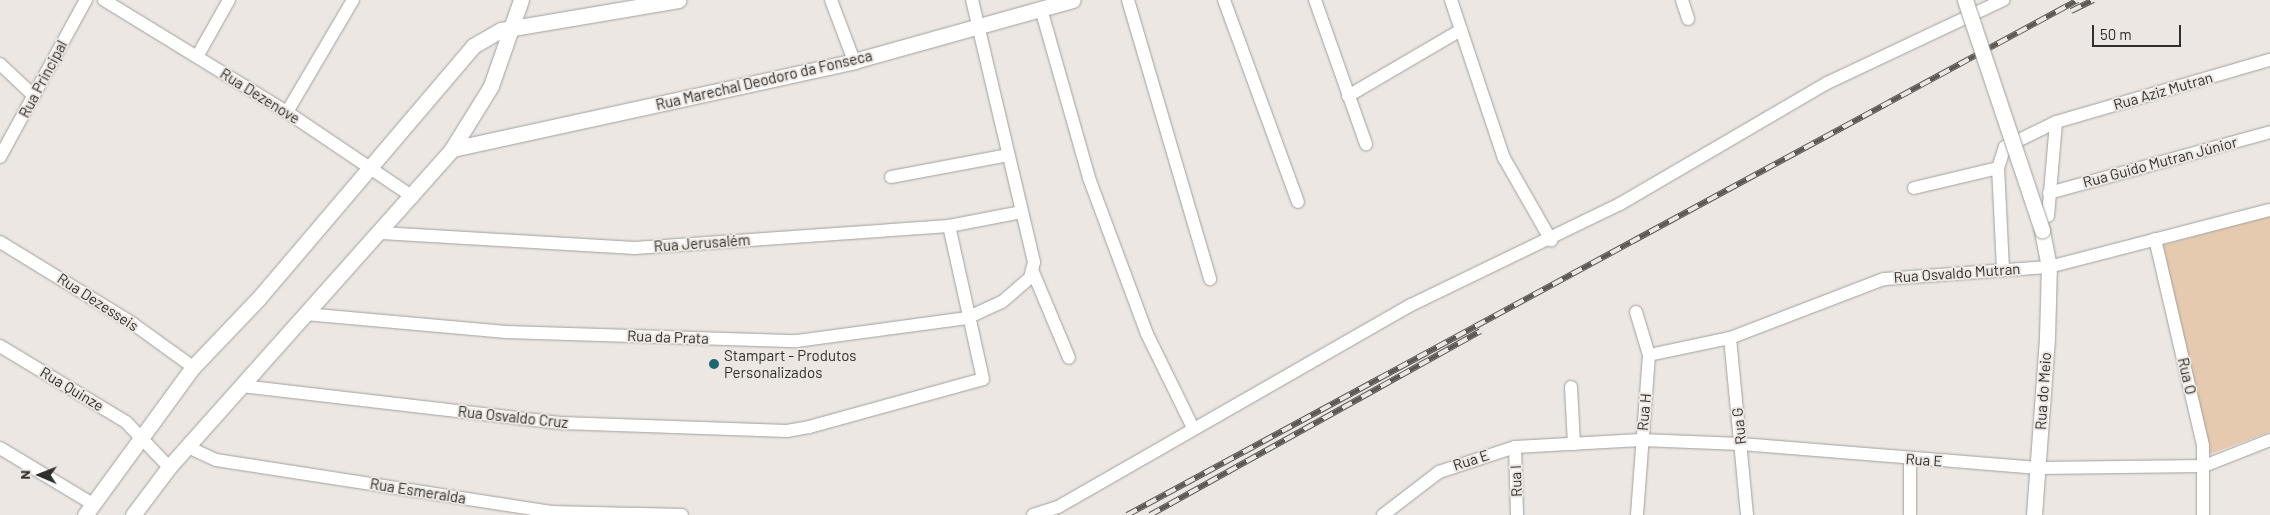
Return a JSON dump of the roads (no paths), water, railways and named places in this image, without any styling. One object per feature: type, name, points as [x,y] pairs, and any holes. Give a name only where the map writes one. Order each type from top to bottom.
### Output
[{"type":"street","name":"Rua Principal","points":[[0,157],[4,142],[34,96],[86,0]]},
{"type":"street","name":"Rua Dezenove","points":[[104,0],[198,55],[287,112],[413,198]]},
{"type":"street","points":[[198,55],[229,0]]},
{"type":"street","points":[[287,112],[353,0]]},
{"type":"street","points":[[133,515],[169,467],[305,314],[413,198],[452,149],[478,112],[515,27],[521,0]]},
{"type":"street","points":[[0,448],[89,510],[138,439],[193,367],[258,299],[453,64],[489,34],[515,27],[678,0]]},
{"type":"street","points":[[831,0],[854,61]]},
{"type":"street","points":[[972,0],[1034,267],[1069,358]]},
{"type":"street","name":"Rua Marechal Deodoro da Fonseca","points":[[452,149],[854,61],[1074,0]]},
{"type":"street","points":[[1128,0],[1210,278]]},
{"type":"street","points":[[1224,0],[1298,202]]},
{"type":"street","points":[[1315,0],[1366,144]]},
{"type":"street","points":[[1451,0],[1504,158],[1551,240]]},
{"type":"street","points":[[1682,0],[1688,19]]},
{"type":"street","name":"Rua do Meio","points":[[1965,0],[2042,230],[2049,266],[2034,515]]},
{"type":"street","points":[[1033,515],[1058,507],[1193,428],[1412,305],[1551,240],[1826,84],[2003,0]]},
{"type":"street","points":[[1041,9],[1089,178],[1147,334],[1193,428]]},
{"type":"street","points":[[1348,96],[1461,30]]},
{"type":"street","name":"Rua Aziz Mutran","points":[[1998,168],[2005,147],[2056,122],[2270,60]]},
{"type":"street","points":[[0,64],[34,96]]},
{"type":"street","points":[[2048,216],[2056,122]]},
{"type":"street","name":"Rua Guido Mutran Júnior","points":[[2049,193],[2270,132]]},
{"type":"street","points":[[891,177],[1008,155]]},
{"type":"street","points":[[1914,188],[1998,168],[2003,269]]},
{"type":"street","name":"Rua Osvaldo Mutran","points":[[1649,355],[1730,338],[1884,279],[2049,266],[2270,210]]},
{"type":"street","name":"Rua Jerusalém","points":[[381,233],[635,248],[949,226],[1022,212]]},
{"type":"street","points":[[949,226],[967,318]]},
{"type":"street","name":"Rua O","points":[[2155,239],[2204,466],[2203,515]]},
{"type":"street","name":"Rua Dezesseis","points":[[0,242],[108,308],[193,367]]},
{"type":"street","name":"Rua da Prata","points":[[305,314],[506,332],[797,341],[967,318],[1011,296],[1034,267]]},
{"type":"street","name":"Rua H","points":[[1636,312],[1649,355],[1641,440],[1637,515]]},
{"type":"street","name":"Rua Osvaldo Cruz","points":[[241,386],[561,423],[787,431],[980,381],[982,367],[967,318]]},
{"type":"street","name":"Rua G","points":[[1730,338],[1747,515]]},
{"type":"street","name":"Rua Quinze","points":[[0,346],[126,422],[138,439],[169,467]]},
{"type":"street","points":[[1571,387],[1574,444]]},
{"type":"street","name":"Rua E","points":[[1383,515],[1439,472],[1514,447],[1641,440],[1741,444],[2038,468],[2204,466],[2270,440]]},
{"type":"street","name":"Rua Esmeralda","points":[[188,447],[216,460],[550,514],[682,515]]},
{"type":"street","name":"Rua I","points":[[1514,447],[1517,515]]},
{"type":"street","points":[[1910,459],[1910,515]]},
{"type":"railway","points":[[1127,515],[2078,0]]},
{"type":"railway","points":[[2071,11],[2094,0]]},
{"type":"railway","points":[[1150,515],[1480,331]]},
{"type":"place","name":"Stampart - Produtos Personalizados","points":[[714,364]]}]
